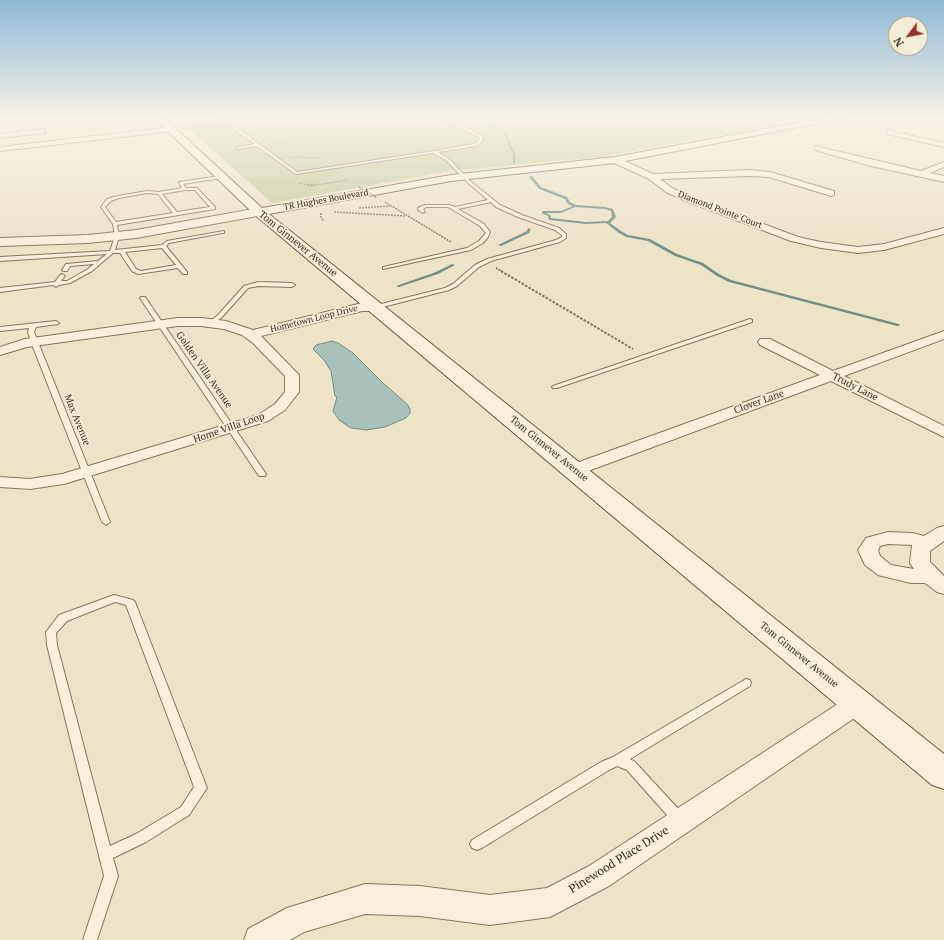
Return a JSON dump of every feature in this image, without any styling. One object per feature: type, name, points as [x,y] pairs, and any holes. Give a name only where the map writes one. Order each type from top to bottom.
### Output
[{"type":"main road","name":"Tom Ginnever Avenue","points":[[204,162],[258,212],[944,774]]},
{"type":"main road","name":"TR Hughes Boulevard","points":[[258,212],[464,176],[597,162]]},
{"type":"street","name":"Diamond Pointe Court","points":[[619,162],[652,177],[669,190],[689,199],[795,239],[830,247],[862,249],[884,247],[944,232]]},
{"type":"street","points":[[867,162],[944,179]]},
{"type":"street","points":[[922,174],[944,164]]},
{"type":"street","points":[[652,177],[749,173],[790,180],[831,193]]},
{"type":"street","name":"TR Hughes Boulevard","points":[[0,242],[66,240],[116,230],[258,212]]},
{"type":"street","points":[[830,247],[830,254],[838,258]]},
{"type":"street","points":[[850,261],[861,256],[862,249]]},
{"type":"street","name":"Hometown Loop Drive","points":[[255,338],[368,312],[375,307]]},
{"type":"street","name":"Home Villa Loop","points":[[0,351],[34,342],[178,322],[211,323],[226,325],[255,338],[292,375],[292,392],[280,407],[263,418],[232,429],[64,479],[30,484],[0,482]]},
{"type":"street","name":"Clover Lane","points":[[574,470],[944,335]]},
{"type":"street","name":"Trudy Lane","points":[[765,342],[944,432]]},
{"type":"street","points":[[925,543],[913,539],[888,538],[873,542],[868,550],[872,560],[885,570],[911,576],[931,575],[920,548],[925,543],[944,532]]},
{"type":"street","name":"Pinewood Place Drive","points":[[259,940],[298,919],[365,899],[420,901],[490,910],[550,902],[599,876],[858,703]]},
{"type":"lane","points":[[281,162],[296,173],[369,162]]},
{"type":"lane","points":[[375,307],[447,289],[455,285],[477,266],[489,260],[564,238],[562,232],[557,229],[520,216],[491,202],[450,162]]},
{"type":"lane","points":[[185,189],[180,183],[220,177]]},
{"type":"lane","points":[[0,290],[56,285],[78,278],[100,262],[112,252],[116,230],[103,207],[109,200],[147,192],[158,193],[196,189],[213,208],[176,214],[116,230]]},
{"type":"lane","points":[[158,193],[176,214]]},
{"type":"lane","points":[[453,209],[491,202]]},
{"type":"lane","points":[[385,268],[469,249],[481,242],[486,237],[486,229],[476,221],[444,205],[432,205],[420,209],[423,212]]},
{"type":"lane","points":[[0,260],[122,252],[163,246],[167,242],[222,232]]},
{"type":"lane","points":[[163,246],[185,273]]},
{"type":"lane","points":[[122,252],[134,270],[140,273],[179,266]]},
{"type":"lane","points":[[65,270],[68,265],[100,262]]},
{"type":"lane","points":[[56,285],[62,276]]},
{"type":"lane","points":[[211,323],[220,316],[246,287],[258,284],[292,285]]},
{"type":"lane","name":"Golden Villa Avenue","points":[[143,298],[262,474]]},
{"type":"lane","points":[[555,387],[750,321]]},
{"type":"lane","points":[[0,329],[56,323]]},
{"type":"lane","name":"Max Avenue","points":[[33,326],[31,332],[34,342],[106,522]]},
{"type":"lane","points":[[90,940],[111,876],[52,645],[51,632],[63,618],[114,598],[130,602],[201,788],[185,810],[140,838],[106,855]]},
{"type":"lane","points":[[477,844],[746,683]]},
{"type":"lane","points":[[617,761],[624,762],[631,766],[681,821]]},
{"type":"path","points":[[359,187],[377,198]]},
{"type":"path","points":[[354,209],[391,206],[455,244]]},
{"type":"path","points":[[347,209],[332,210],[335,213],[407,216]]},
{"type":"path","points":[[495,268],[645,357]]},
{"type":"green space","points":[[226,162],[548,162],[450,171],[272,203]]},
{"type":"water","points":[[332,341],[338,343],[353,353],[383,383],[407,404],[410,409],[410,413],[406,418],[385,427],[366,430],[351,428],[339,420],[333,411],[337,397],[335,396],[331,371],[324,360],[313,349],[316,345]]},
{"type":"waterway","points":[[531,177],[540,188],[566,198],[569,203],[575,206]]},
{"type":"waterway","points":[[575,206],[605,208],[612,210],[614,217],[608,223],[620,232],[627,236],[649,240],[676,255],[702,264],[730,281],[898,325]]},
{"type":"waterway","points":[[575,206],[561,212],[543,212],[549,216],[550,219],[586,223],[608,222]]},
{"type":"waterway","points":[[500,245],[528,232],[529,229]]},
{"type":"waterway","points":[[398,286],[437,273],[453,265]]}]
